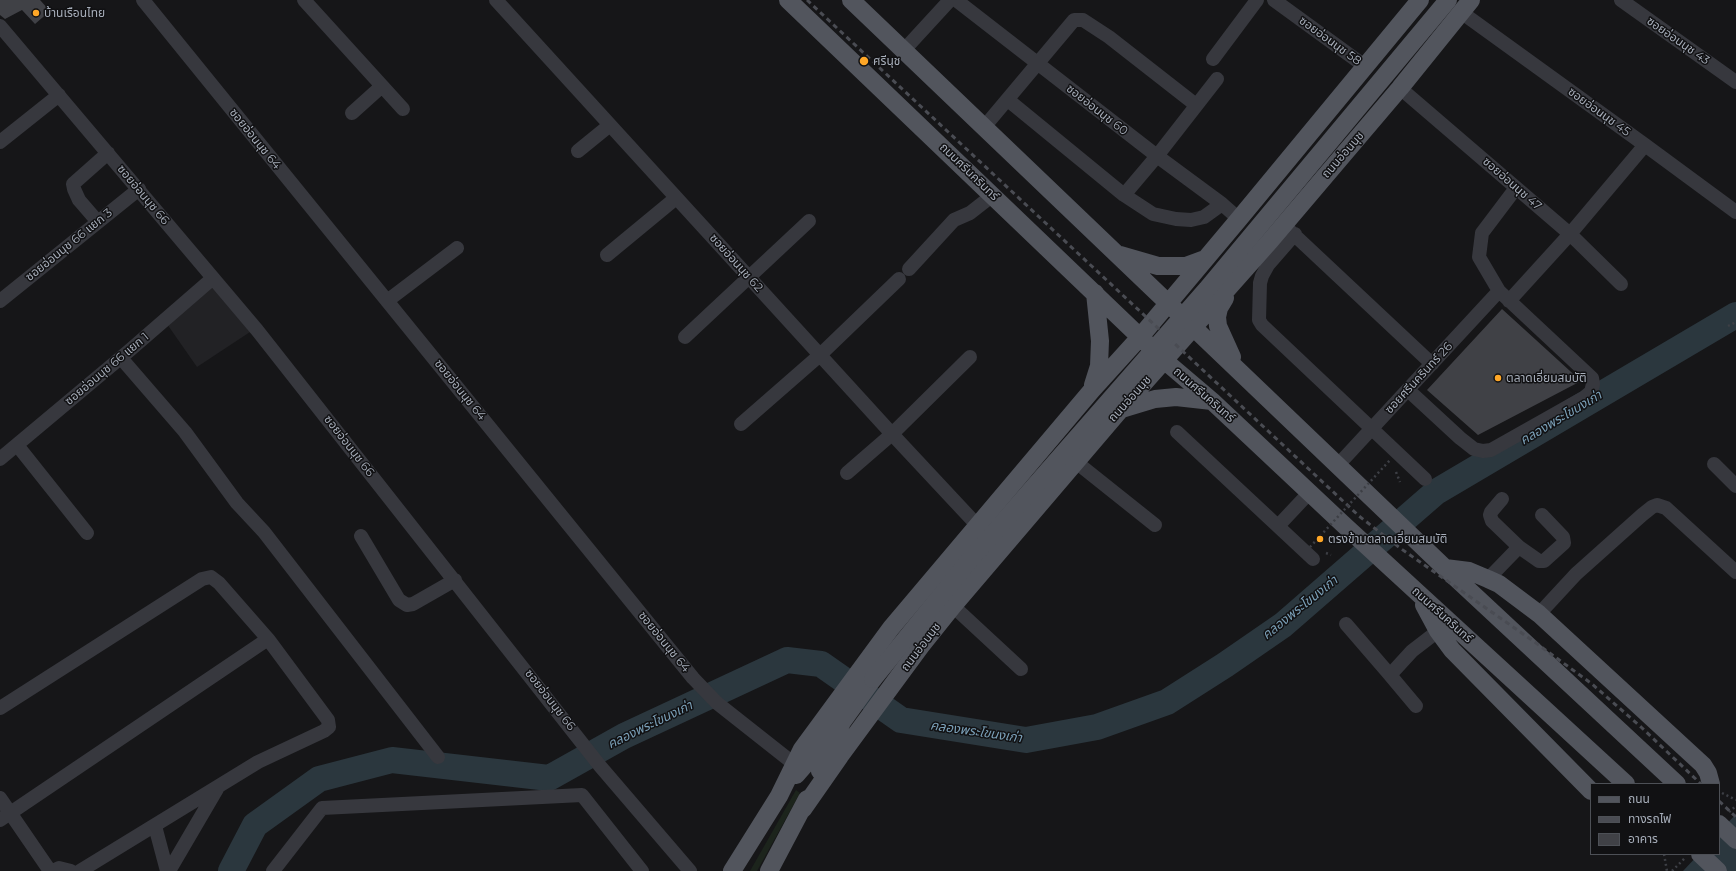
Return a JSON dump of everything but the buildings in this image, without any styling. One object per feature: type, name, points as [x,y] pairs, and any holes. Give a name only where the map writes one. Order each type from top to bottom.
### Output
[{"type":"main road","name":"ถนนศรีนครินทร์","points":[[788,0],[1165,361],[1212,401],[1418,594],[1625,783]]},
{"type":"main road","points":[[851,0],[985,126],[1445,568],[1676,783]]},
{"type":"main road","name":"ถนนอ่อนนุช","points":[[779,796],[793,763],[812,733],[892,628],[1057,431],[1140,337],[1167,302],[1239,219],[1420,0]]},
{"type":"main road","name":"ถนนอ่อนนุช","points":[[732,871],[779,796],[842,722],[900,645],[1008,514],[1207,289],[1448,0]]},
{"type":"main road","name":"ถนนอ่อนนุช","points":[[803,809],[921,646],[953,606],[1079,458],[1270,241],[1289,230],[1466,6]]},
{"type":"main road","points":[[1239,219],[1238,229],[1242,238],[1253,241],[1270,241]]},
{"type":"main road","points":[[1119,255],[1158,266],[1186,266],[1205,259]]},
{"type":"main road","points":[[1232,284],[1219,308],[1217,317],[1221,335],[1241,372]]},
{"type":"main road","points":[[1092,390],[1099,366],[1100,334],[1095,293]]},
{"type":"main road","points":[[1121,410],[1155,399],[1176,397],[1212,401]]},
{"type":"main road","points":[[1057,431],[1070,426],[1080,429],[1084,438],[1079,458]]},
{"type":"main road","points":[[1445,568],[1469,571],[1488,578],[1499,584],[1539,614],[1703,765],[1711,780],[1711,783]]},
{"type":"main road","points":[[1418,594],[1438,631],[1452,650],[1590,790]]},
{"type":"main road","name":"ถนนอ่อนนุช","points":[[769,871],[803,809],[842,722]]},
{"type":"main road","points":[[1720,825],[1736,840]]},
{"type":"main road","points":[[1701,855],[1718,871]]},
{"type":"street","name":"ซอยอ่อนนุช 64","points":[[144,0],[693,678],[717,703],[793,763]]},
{"type":"street","points":[[304,0],[404,109]]},
{"type":"street","name":"ซอยอ่อนนุช 62","points":[[496,0],[892,434],[978,525]]},
{"type":"street","points":[[904,49],[950,0]]},
{"type":"street","name":"ซอยอ่อนนุช 60","points":[[956,0],[1157,156],[1222,204],[1239,219]]},
{"type":"street","points":[[1213,59],[1257,0]]},
{"type":"street","name":"ซอยอ่อนนุช 58","points":[[1274,0],[1366,67]]},
{"type":"street","name":"ซอยอ่อนนุช 43","points":[[1621,0],[1736,82]]},
{"type":"street","name":"ซอยอ่อนนุช 45","points":[[1466,6],[1736,212]]},
{"type":"street","points":[[985,126],[1008,100],[1036,63],[1074,20],[1082,20],[1109,37],[1196,105]]},
{"type":"street","name":"ซอยอ่อนนุช 66","points":[[0,26],[257,330],[582,740],[600,766],[690,871]]},
{"type":"street","points":[[1124,195],[1157,156],[1217,79]]},
{"type":"street","points":[[352,114],[382,86]]},
{"type":"street","name":"ซอยอ่อนนุช 47","points":[[1400,88],[1570,234],[1621,284]]},
{"type":"street","points":[[0,142],[59,95]]},
{"type":"street","points":[[1008,100],[1124,195],[1153,214],[1176,219],[1191,220],[1204,217],[1222,204]]},
{"type":"street","points":[[578,151],[610,125]]},
{"type":"street","points":[[1509,301],[1570,234],[1645,144]]},
{"type":"street","points":[[98,222],[80,200],[73,184],[108,153]]},
{"type":"street","points":[[1408,390],[1460,438],[1474,449],[1482,451],[1491,450],[1585,397],[1591,392],[1593,384],[1592,378],[1498,291],[1479,257],[1482,232],[1516,188]]},
{"type":"street","name":"ซอยอ่อนนุช 66 แยก 3","points":[[0,301],[139,189]]},
{"type":"street","points":[[741,424],[820,355],[904,274],[954,220],[970,213],[992,195]]},
{"type":"street","points":[[607,255],[676,198]]},
{"type":"street","points":[[685,337],[809,221]]},
{"type":"street","points":[[1425,479],[1258,320],[1260,283],[1262,276],[1289,230],[1432,364]]},
{"type":"street","points":[[388,301],[457,248]]},
{"type":"street","name":"ซอยอ่อนนุช 66 แยก 1","points":[[0,459],[121,358],[213,278]]},
{"type":"street","name":"ซอยศรีนครินทร์ 26","points":[[1338,464],[1498,291]]},
{"type":"street","points":[[847,472],[892,434],[970,357]]},
{"type":"street","points":[[121,358],[185,432],[237,503],[264,532],[438,757]]},
{"type":"street","points":[[1177,432],[1278,526],[1312,553]]},
{"type":"street","points":[[17,445],[87,533]]},
{"type":"street","points":[[1079,458],[1154,525]]},
{"type":"street","points":[[1714,464],[1736,486]]},
{"type":"street","points":[[1278,526],[1310,493]]},
{"type":"street","points":[[1502,499],[1490,515],[1492,521],[1519,547],[1539,561],[1544,561],[1564,543],[1563,537],[1542,515]]},
{"type":"street","points":[[1539,614],[1582,570],[1642,515],[1657,505],[1666,508],[1735,570]]},
{"type":"street","points":[[361,536],[400,600],[407,605],[413,604],[455,580]]},
{"type":"street","points":[[1488,578],[1519,547]]},
{"type":"street","points":[[0,708],[202,579],[211,577],[219,583],[268,639],[328,720],[329,727],[324,731],[258,762],[80,871]]},
{"type":"street","points":[[953,606],[1021,669]]},
{"type":"street","points":[[1346,624],[1416,706]]},
{"type":"street","points":[[1390,675],[1412,651],[1438,631]]},
{"type":"street","points":[[5,816],[268,639]]},
{"type":"street","points":[[168,871],[218,786]]},
{"type":"street","points":[[273,871],[322,808],[582,795],[642,871]]},
{"type":"street","points":[[0,798],[5,816],[52,871],[59,868],[71,871]]},
{"type":"street","points":[[154,826],[168,871]]},
{"type":"path","points":[[1728,326],[1736,322]]},
{"type":"path","points":[[1312,553],[1391,459]]},
{"type":"path","points":[[1720,792],[1736,800]]},
{"type":"path","points":[[1664,855],[1667,871]]},
{"type":"path","points":[[1672,871],[1688,855]]},
{"type":"shaded area","points":[[213,284],[250,332],[197,367],[167,324]]},
{"type":"shaded area","points":[[796,790],[800,793],[757,871],[750,871]]},
{"type":"shaded area","points":[[1736,814],[1736,871],[1683,871],[1698,855],[1720,855],[1720,831]]},
{"type":"waterway","name":"คลองพระโขนงเก่า","points":[[231,871],[255,825],[319,779],[392,760],[549,778],[624,736],[787,660],[821,664],[901,720],[1026,740],[1097,727],[1167,702],[1225,665],[1283,625],[1436,492],[1736,315]]},
{"type":"railway","points":[[807,0],[1359,516],[1400,548],[1592,684],[1641,727],[1700,783]]},
{"type":"railway","points":[[1720,802],[1736,817]]},
{"type":"place","name":"บ้านเรือนไทย","points":[[36,13]]},
{"type":"place","name":"ศรีนุช","points":[[864,61]]},
{"type":"place","name":"ตลาดเอี่ยมสมบัติ","points":[[1498,378]]},
{"type":"place","name":"ตรงข้ามตลาดเอี่ยมสมบัติ","points":[[1320,539]]}]
